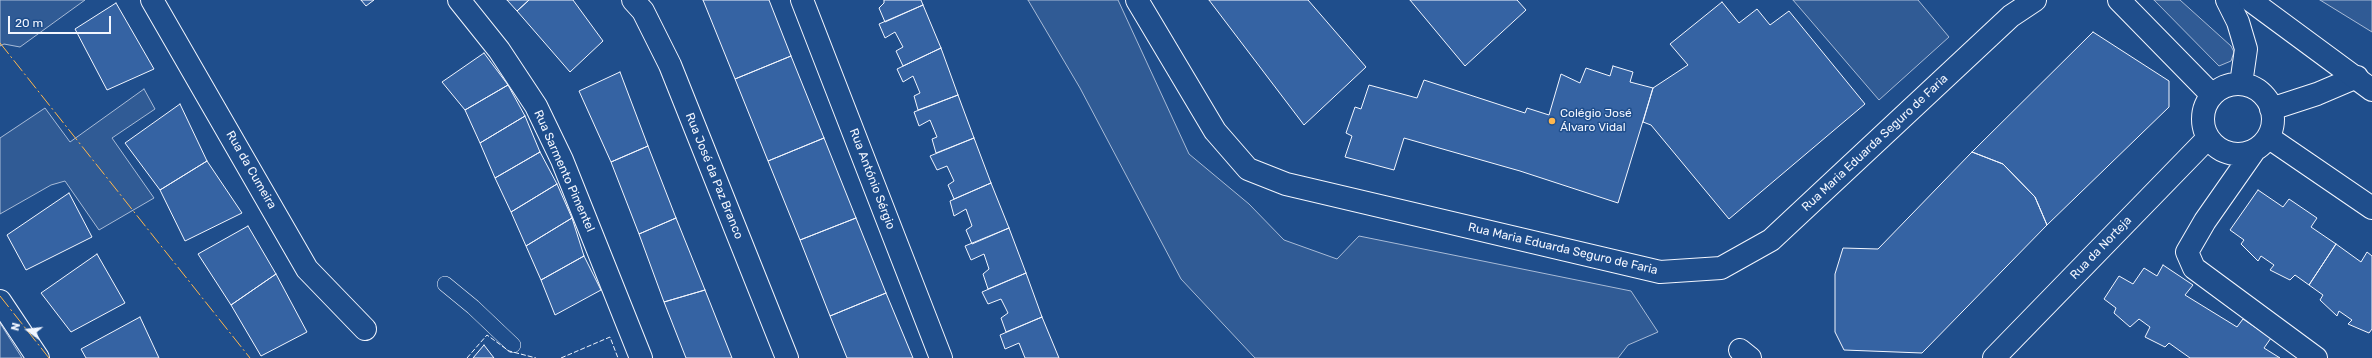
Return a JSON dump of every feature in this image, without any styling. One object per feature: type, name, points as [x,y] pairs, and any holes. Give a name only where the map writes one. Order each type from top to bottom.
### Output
[{"type":"street","name":"Rua da Cumeira","points":[[152,0],[307,269],[365,329]]},
{"type":"street","name":"Rua Sarmento Pimentel","points":[[459,0],[499,50],[536,106],[562,160],[641,358]]},
{"type":"street","name":"Rua José da Paz Branco","points":[[633,0],[643,11],[654,29],[670,64],[787,358]]},
{"type":"street","name":"Rua António Sérgio","points":[[802,0],[941,358]]},
{"type":"street","name":"Rua Maria Eduarda Seguro de Faria","points":[[1137,0],[1216,131],[1248,170],[1286,184],[1660,272],[1721,268],[1771,240],[2011,16],[2035,0]]},
{"type":"street","points":[[2119,0],[2212,95]]},
{"type":"street","points":[[2227,0],[2238,22],[2246,48],[2241,84]]},
{"type":"street","points":[[2250,0],[2367,84]]},
{"type":"street","points":[[2261,144],[2244,154],[2229,153],[2215,146],[2208,138],[2204,127],[2203,116],[2205,105],[2212,95],[2220,88],[2241,84],[2260,92],[2271,109],[2272,128],[2261,144],[2205,221],[2187,252],[2194,268],[2316,358]]},
{"type":"street","points":[[2271,109],[2317,94],[2367,84]]},
{"type":"street","name":"Rua da Norteja","points":[[1994,358],[2208,138]]},
{"type":"street","points":[[2261,144],[2372,208]]},
{"type":"street","points":[[0,301],[38,358]]},
{"type":"lane","points":[[445,284],[473,307],[512,345]]},
{"type":"shaded area","points":[[0,0],[85,0],[20,47],[4,44],[0,46]]},
{"type":"shaded area","points":[[1028,0],[1118,0],[1189,154],[1249,204],[1284,240],[1337,259],[1359,236],[1631,291],[1658,332],[1628,345],[1618,358],[1255,358],[1181,279],[1080,88]]},
{"type":"shaded area","points":[[1793,0],[1918,0],[1949,37],[1879,100]]},
{"type":"shaded area","points":[[2154,0],[2180,0],[2231,46],[2234,52],[2231,61],[2219,66]]},
{"type":"shaded area","points":[[2320,0],[2372,0],[2372,32]]},
{"type":"shaded area","points":[[144,89],[155,109],[112,138],[154,198],[99,230],[65,181],[51,185],[0,214],[0,138],[45,108],[70,142]]},
{"type":"shaded area","points":[[0,323],[22,358],[0,358]]},
{"type":"building","points":[[361,0],[374,0],[366,6]]},
{"type":"building","points":[[507,0],[529,0],[517,11]]},
{"type":"building","points":[[529,0],[573,0],[603,41],[570,72],[517,11]]},
{"type":"building","points":[[703,0],[769,0],[791,56],[735,79]]},
{"type":"building","points":[[884,0],[921,0],[923,5],[885,22],[879,8],[884,3]]},
{"type":"building","points":[[1209,0],[1308,0],[1366,67],[1304,125]]},
{"type":"building","points":[[1410,0],[1517,0],[1526,10],[1465,66]]},
{"type":"building","points":[[1722,2],[1739,23],[1757,9],[1770,25],[1789,11],[1865,104],[1729,219],[1651,125],[1643,122],[1653,88],[1688,65],[1670,44]]},
{"type":"building","points":[[116,3],[154,69],[107,90],[75,29]]},
{"type":"building","points":[[923,5],[941,48],[903,66],[896,51],[903,47],[895,32],[885,38],[879,24]]},
{"type":"building","points":[[2093,32],[2169,81],[2169,107],[2047,225],[2035,197],[2003,164],[1972,152]]},
{"type":"building","points":[[941,48],[958,95],[918,110],[914,96],[920,93],[913,76],[903,82],[897,69]]},
{"type":"building","points":[[484,53],[508,85],[465,110],[442,82]]},
{"type":"building","points":[[791,56],[824,138],[768,161],[735,79]]},
{"type":"building","points":[[1613,66],[1633,72],[1630,82],[1653,88],[1618,203],[1520,171],[1404,138],[1394,170],[1345,157],[1352,136],[1346,133],[1355,107],[1361,109],[1369,85],[1417,98],[1424,80],[1525,113],[1527,108],[1549,115],[1561,74],[1580,83],[1586,68],[1610,76]]},
{"type":"building","points":[[620,72],[648,146],[611,162],[579,91]]},
{"type":"building","points":[[508,85],[525,116],[480,143],[465,110]]},
{"type":"building","points":[[958,95],[974,138],[936,153],[932,139],[937,137],[930,120],[919,126],[914,112]]},
{"type":"building","points":[[180,104],[207,161],[160,190],[125,143]]},
{"type":"building","points":[[525,116],[540,152],[495,178],[480,143]]},
{"type":"building","points":[[824,138],[856,218],[800,240],[768,161]]},
{"type":"building","points":[[974,138],[991,183],[954,199],[948,185],[954,181],[947,166],[937,170],[930,156]]},
{"type":"building","points":[[648,146],[676,218],[639,234],[611,162]]},
{"type":"building","points":[[540,152],[557,184],[511,212],[495,178]]},
{"type":"building","points":[[1972,152],[2003,164],[2035,197],[2047,225],[1922,353],[1844,350],[1835,332],[1835,274],[1843,248],[1878,249]]},
{"type":"building","points":[[207,161],[242,213],[185,241],[160,190]]},
{"type":"building","points":[[991,183],[1009,228],[972,244],[966,230],[972,226],[966,209],[954,216],[950,201]]},
{"type":"building","points":[[557,184],[572,218],[526,246],[511,212]]},
{"type":"building","points":[[2258,190],[2283,207],[2289,199],[2317,218],[2311,227],[2336,244],[2309,285],[2295,275],[2290,280],[2270,270],[2274,265],[2261,256],[2258,261],[2241,244],[2244,240],[2230,230]]},
{"type":"building","points":[[69,193],[92,237],[26,270],[7,235]]},
{"type":"building","points":[[572,218],[584,256],[541,280],[526,246]]},
{"type":"building","points":[[676,218],[705,290],[664,302],[639,234]]},
{"type":"building","points":[[856,218],[886,293],[830,316],[800,240]]},
{"type":"building","points":[[248,226],[276,274],[231,305],[198,254]]},
{"type":"building","points":[[1009,228],[1026,273],[988,289],[983,274],[989,269],[984,254],[971,260],[965,246]]},
{"type":"building","points":[[2336,244],[2361,262],[2367,252],[2372,256],[2372,329],[2369,333],[2348,324],[2352,320],[2339,311],[2337,316],[2320,300],[2323,295],[2309,285]]},
{"type":"building","points":[[97,254],[125,303],[71,332],[41,293]]},
{"type":"building","points":[[584,256],[601,290],[555,315],[541,280]]},
{"type":"building","points":[[2163,265],[2193,285],[2185,295],[2237,327],[2243,319],[2271,338],[2264,348],[2280,358],[2190,358],[2169,343],[2165,347],[2145,337],[2150,327],[2139,319],[2130,327],[2114,313],[2116,308],[2104,299],[2119,276],[2133,284],[2144,268],[2157,276]]},
{"type":"building","points":[[1026,273],[1042,317],[1006,332],[1001,318],[1008,313],[1001,299],[988,304],[982,292]]},
{"type":"building","points":[[276,274],[307,332],[261,356],[231,305]]},
{"type":"building","points":[[705,290],[732,358],[686,358],[664,302]]},
{"type":"building","points":[[886,293],[913,358],[847,358],[830,316]]},
{"type":"building","points":[[140,317],[159,358],[86,358],[81,349]]},
{"type":"building","points":[[1042,317],[1059,358],[1025,358],[1019,343],[1005,349],[1000,335]]},
{"type":"building","points":[[484,345],[494,358],[473,358]]},
{"type":"fence","points":[[467,358],[487,335],[509,351],[536,358]]},
{"type":"fence","points":[[561,358],[610,337],[618,358]]},
{"type":"power","points":[[0,43],[250,358]]},
{"type":"power","points":[[0,296],[49,358]]},
{"type":"place","name":"Colégio José Álvaro Vidal","points":[[1552,121]]}]
